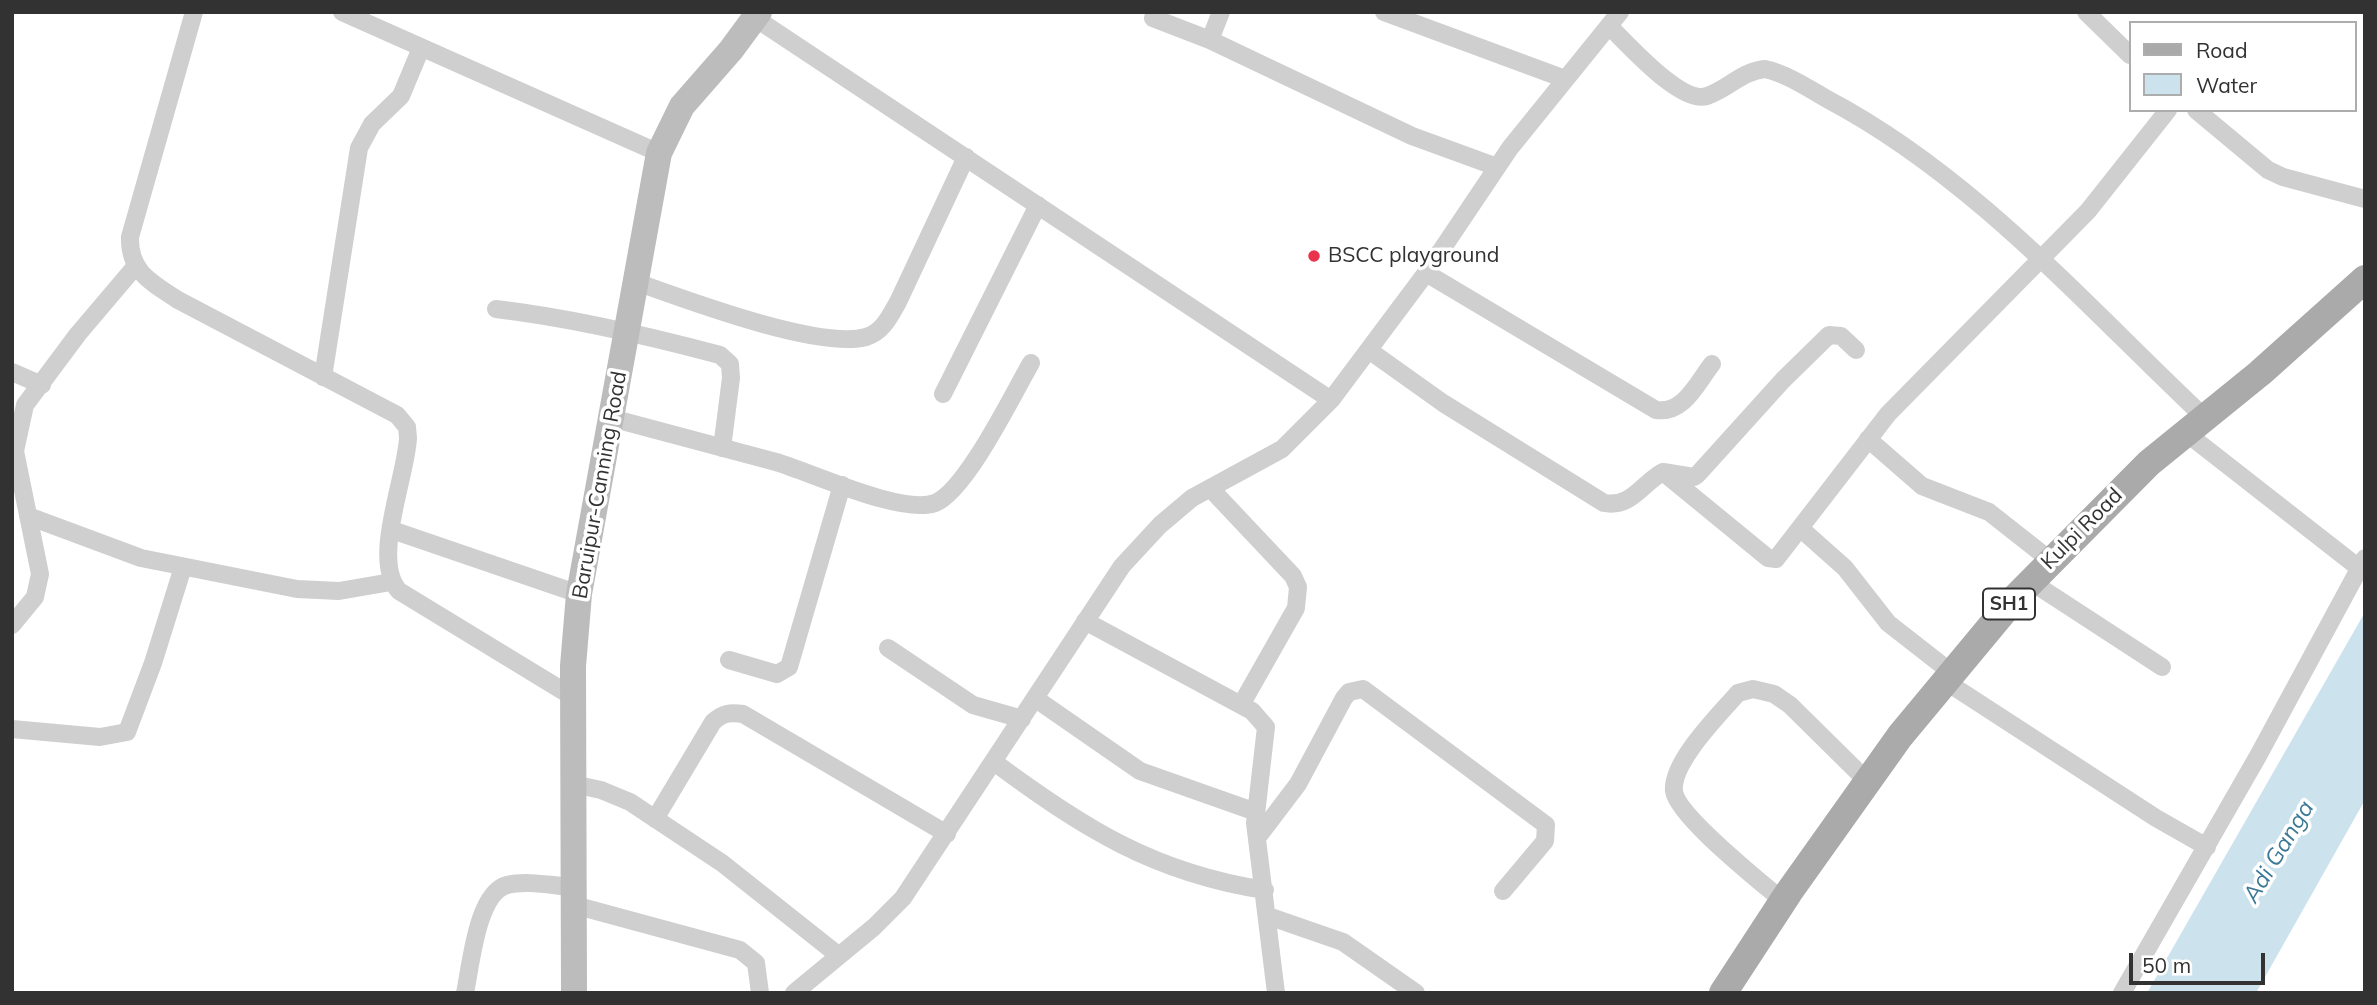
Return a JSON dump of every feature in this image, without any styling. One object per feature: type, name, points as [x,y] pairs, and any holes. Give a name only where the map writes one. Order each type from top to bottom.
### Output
[{"type":"main road","name":"Baruipur-Canning Road","points":[[574,993],[573,697],[579,594],[659,153],[682,106],[731,50],[757,15]]},
{"type":"main road","name":"Kulpi Road","points":[[1723,993],[1783,901],[1868,782],[1948,677],[2030,581],[2149,463],[2260,373],[2365,279]]},
{"type":"street","points":[[194,12],[130,237],[134,268],[145,279],[178,300],[397,415],[407,427],[407,453],[387,555],[391,582],[399,591],[573,697]]},
{"type":"street","points":[[342,12],[659,153]]},
{"type":"street","points":[[1210,40],[1221,12]]},
{"type":"street","points":[[1384,12],[1565,79]]},
{"type":"street","points":[[2086,12],[2128,53]]},
{"type":"street","points":[[757,15],[1331,400]]},
{"type":"street","points":[[1153,18],[1210,40],[1412,136],[1497,167]]},
{"type":"street","points":[[796,992],[874,927],[903,898],[1135,551],[1192,498],[1282,449],[1331,400],[1426,273],[1497,167],[1614,19],[1665,79],[1691,97],[1704,98],[1746,73],[1765,69],[1856,114],[1923,158],[1985,208],[2040,261],[2195,425],[2362,563],[2207,847],[2122,993]]},
{"type":"street","points":[[323,377],[357,156],[372,124],[401,96],[421,48]]},
{"type":"street","points":[[1663,472],[1770,559],[1777,557],[1888,414],[2088,211],[2166,112]]},
{"type":"street","points":[[2198,112],[2268,170],[2283,177],[2365,199]]},
{"type":"street","points":[[636,282],[746,319],[824,337],[867,337],[886,323],[898,302],[966,157]]},
{"type":"street","points":[[943,394],[1038,205]]},
{"type":"street","points":[[12,625],[36,597],[40,586],[40,574],[15,451],[19,404],[42,385],[78,334],[134,268]]},
{"type":"street","points":[[1426,273],[1656,410],[1666,411],[1679,407],[1712,364]]},
{"type":"street","points":[[496,309],[554,316],[720,355],[730,364],[731,378],[722,448]]},
{"type":"street","points":[[1370,351],[1443,403],[1604,503],[1617,505],[1630,499],[1663,472],[1693,477],[1699,474],[1783,380],[1829,335],[1841,336],[1856,350]]},
{"type":"street","points":[[611,418],[722,448],[887,500],[924,504],[936,502],[962,480],[1031,363]]},
{"type":"street","points":[[12,372],[42,385]]},
{"type":"street","points":[[1868,439],[1922,486],[1989,512],[2050,560]]},
{"type":"street","points":[[729,660],[777,674],[789,667],[842,485]]},
{"type":"street","points":[[1210,488],[1293,576],[1298,587],[1296,608],[1241,705]]},
{"type":"street","points":[[28,516],[119,552],[313,592],[339,591],[391,582]]},
{"type":"street","points":[[1800,527],[1845,568],[1888,623],[1948,677],[2207,847]]},
{"type":"street","points":[[392,530],[579,594]]},
{"type":"street","points":[[12,729],[100,737],[127,732],[153,663],[183,567]]},
{"type":"street","points":[[2030,581],[2162,667]]},
{"type":"street","points":[[1086,621],[1259,716],[1267,733],[1256,812],[1257,838],[1276,993]]},
{"type":"street","points":[[888,648],[973,705],[1022,719]]},
{"type":"street","points":[[1257,838],[1298,784],[1344,698],[1349,692],[1363,689],[1546,825],[1545,841],[1503,891]]},
{"type":"street","points":[[1783,901],[1725,851],[1679,805],[1674,791],[1683,762],[1738,693],[1761,690],[1790,705],[1868,782]]},
{"type":"street","points":[[1036,698],[1140,771],[1256,812]]},
{"type":"street","points":[[655,819],[713,722],[721,715],[731,713],[743,714],[947,834]]},
{"type":"street","points":[[994,762],[1077,822],[1157,862],[1237,886],[1265,891]]},
{"type":"street","points":[[573,784],[618,795],[722,863],[838,955]]},
{"type":"street","points":[[465,993],[482,912],[490,897],[507,885],[573,896],[740,950],[756,963],[760,993]]},
{"type":"street","points":[[1268,915],[1343,942],[1416,993]]},
{"type":"water","name":"Adi Ganga","points":[[2365,612],[2365,800],[2256,993],[2147,993]]},
{"type":"place","name":"BSCC playground","points":[[1314,256]]}]
